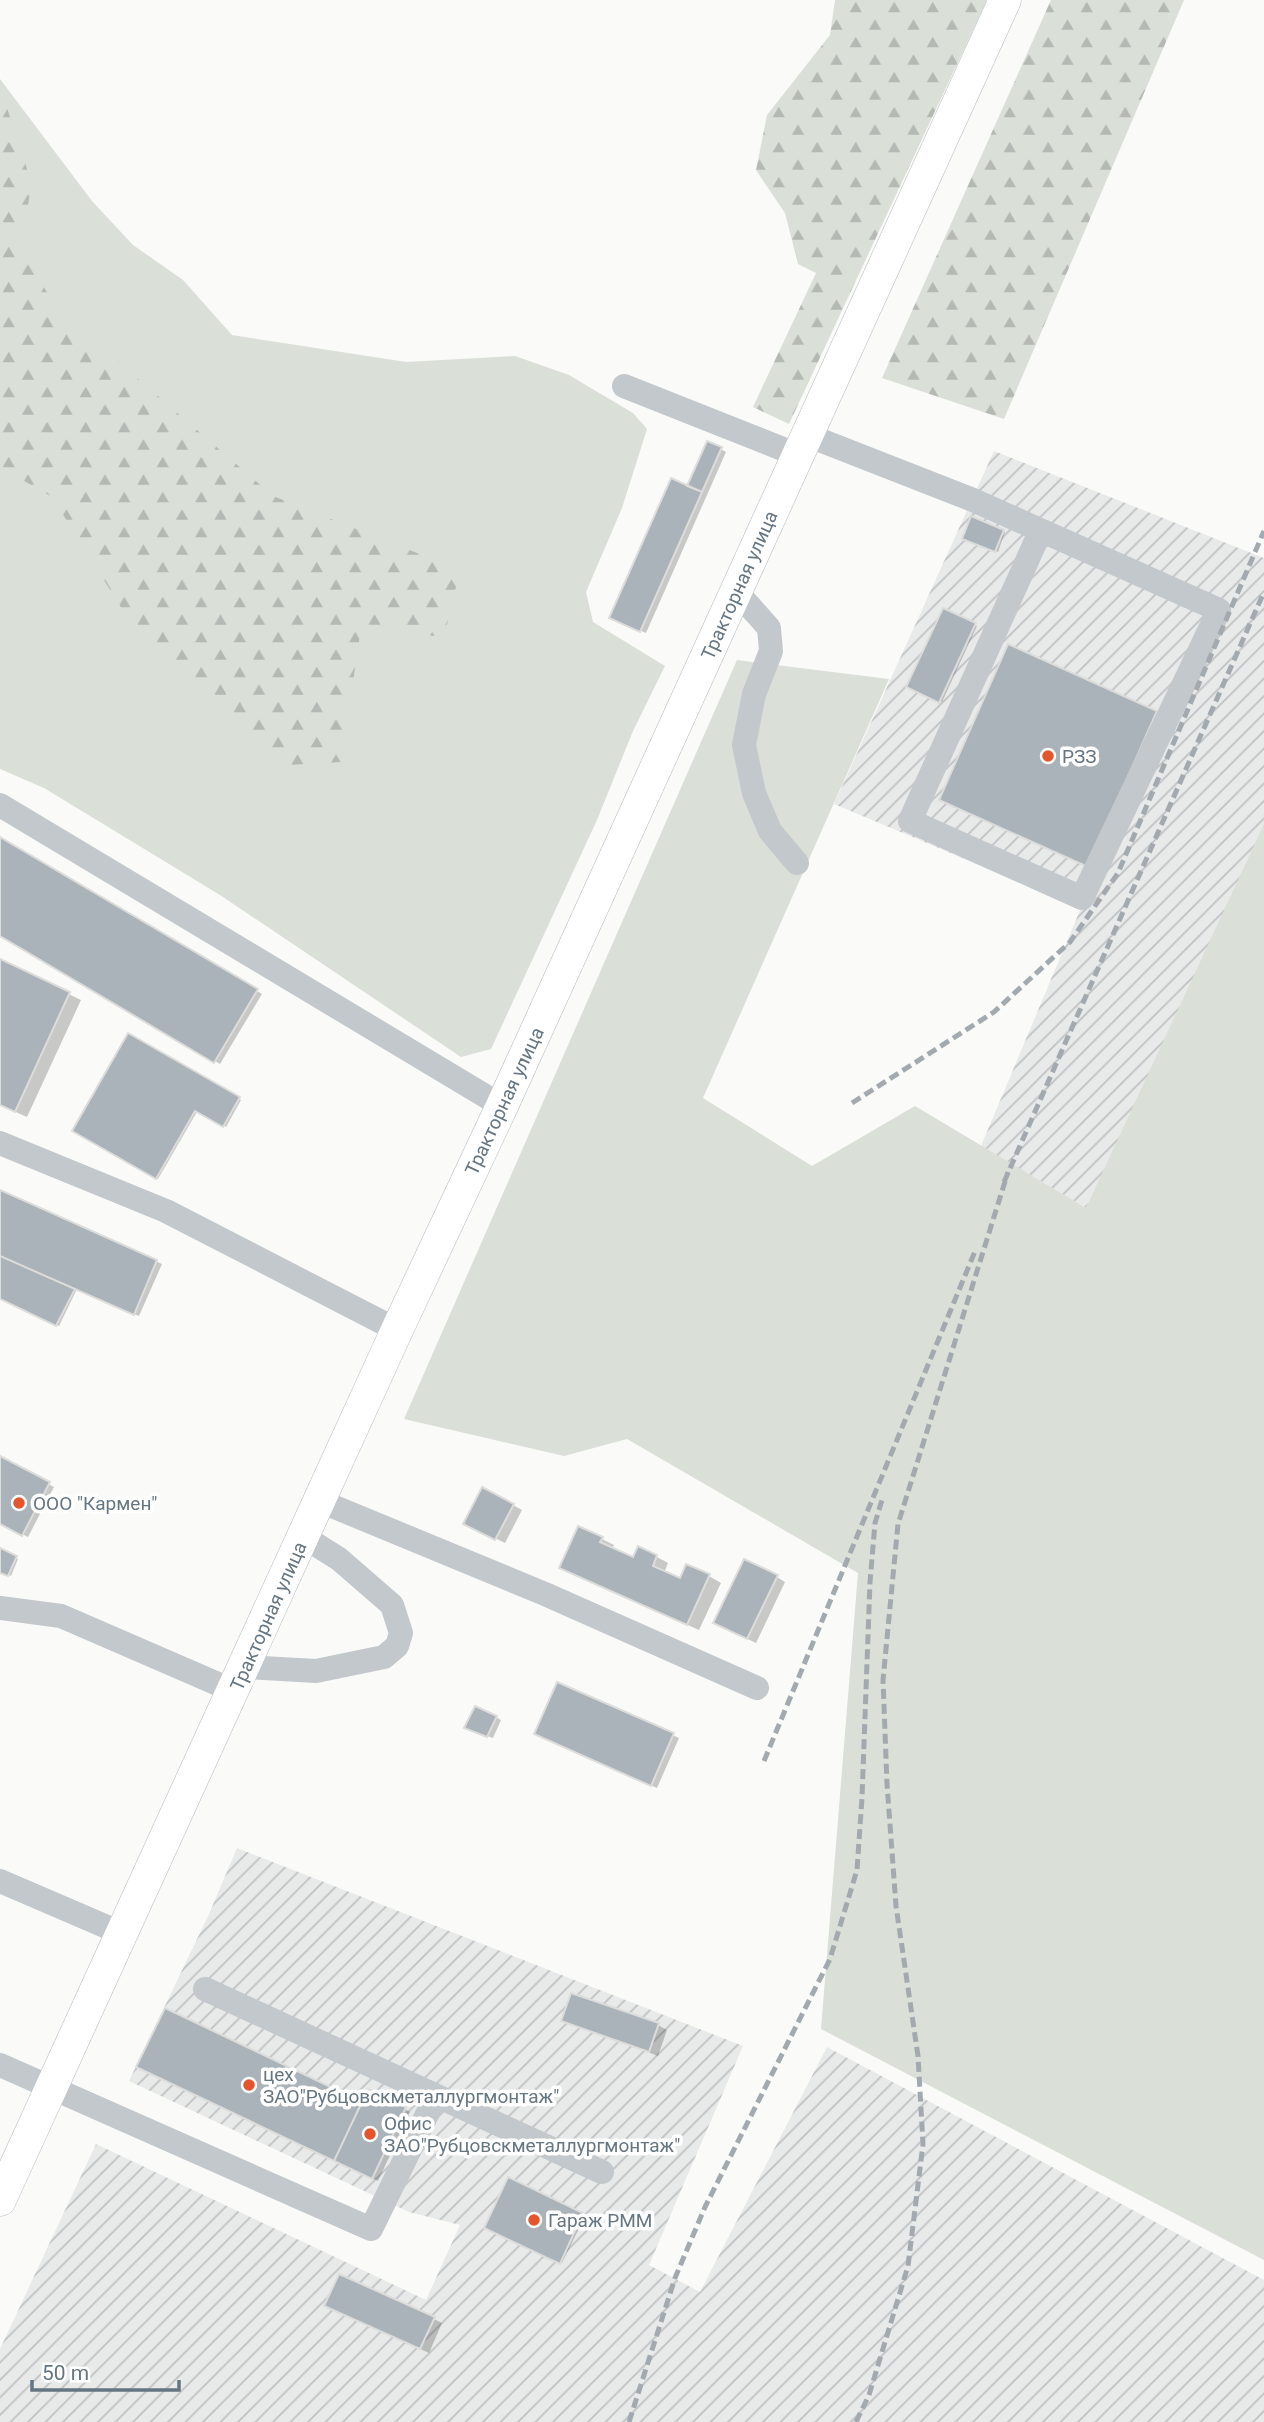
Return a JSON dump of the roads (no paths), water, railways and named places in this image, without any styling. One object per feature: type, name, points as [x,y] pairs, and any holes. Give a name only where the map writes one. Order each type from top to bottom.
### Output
[{"type":"main road","name":"Тракторная улица","points":[[0,2200],[1005,0]]},
{"type":"lane","points":[[624,386],[973,500],[1219,610],[1082,898],[909,821],[1040,532]]},
{"type":"lane","points":[[736,591],[769,628],[771,652],[754,694],[744,745],[754,793],[770,831],[797,863]]},
{"type":"lane","points":[[0,805],[502,1106]]},
{"type":"lane","points":[[0,1143],[166,1211],[397,1330]]},
{"type":"lane","points":[[320,1501],[545,1594],[757,1688]]},
{"type":"lane","points":[[0,1608],[61,1616],[239,1679],[316,1671],[384,1657],[397,1646],[401,1633],[392,1605],[339,1559],[304,1536]]},
{"type":"lane","points":[[0,1881],[121,1933]]},
{"type":"lane","points":[[205,1989],[602,2172]]},
{"type":"lane","points":[[0,2065],[371,2229],[436,2096]]},
{"type":"railway","points":[[852,1103],[994,1012],[1070,942],[1118,873],[1264,531]]},
{"type":"railway","points":[[1004,1182],[1264,592]]},
{"type":"railway","points":[[856,2422],[869,2395],[908,2266],[923,2144],[918,2056],[896,1906],[887,1784],[883,1680],[898,1524],[1008,1172]]},
{"type":"railway","points":[[764,1761],[976,1249]]},
{"type":"railway","points":[[629,2422],[675,2278],[705,2207],[830,1959],[857,1870],[870,1582],[875,1523],[882,1500]]},
{"type":"place","name":"РЗЗ","points":[[1048,756]]},
{"type":"place","name":"ООО \"Кармен\"","points":[[19,1503]]},
{"type":"place","name":"цех ЗАО\"Рубцовскметаллургмонтаж\"","points":[[249,2085]]},
{"type":"place","name":"Офис ЗАО\"Рубцовскметаллургмонтаж\"","points":[[370,2134]]},
{"type":"place","name":"Гараж РММ","points":[[534,2220]]}]
